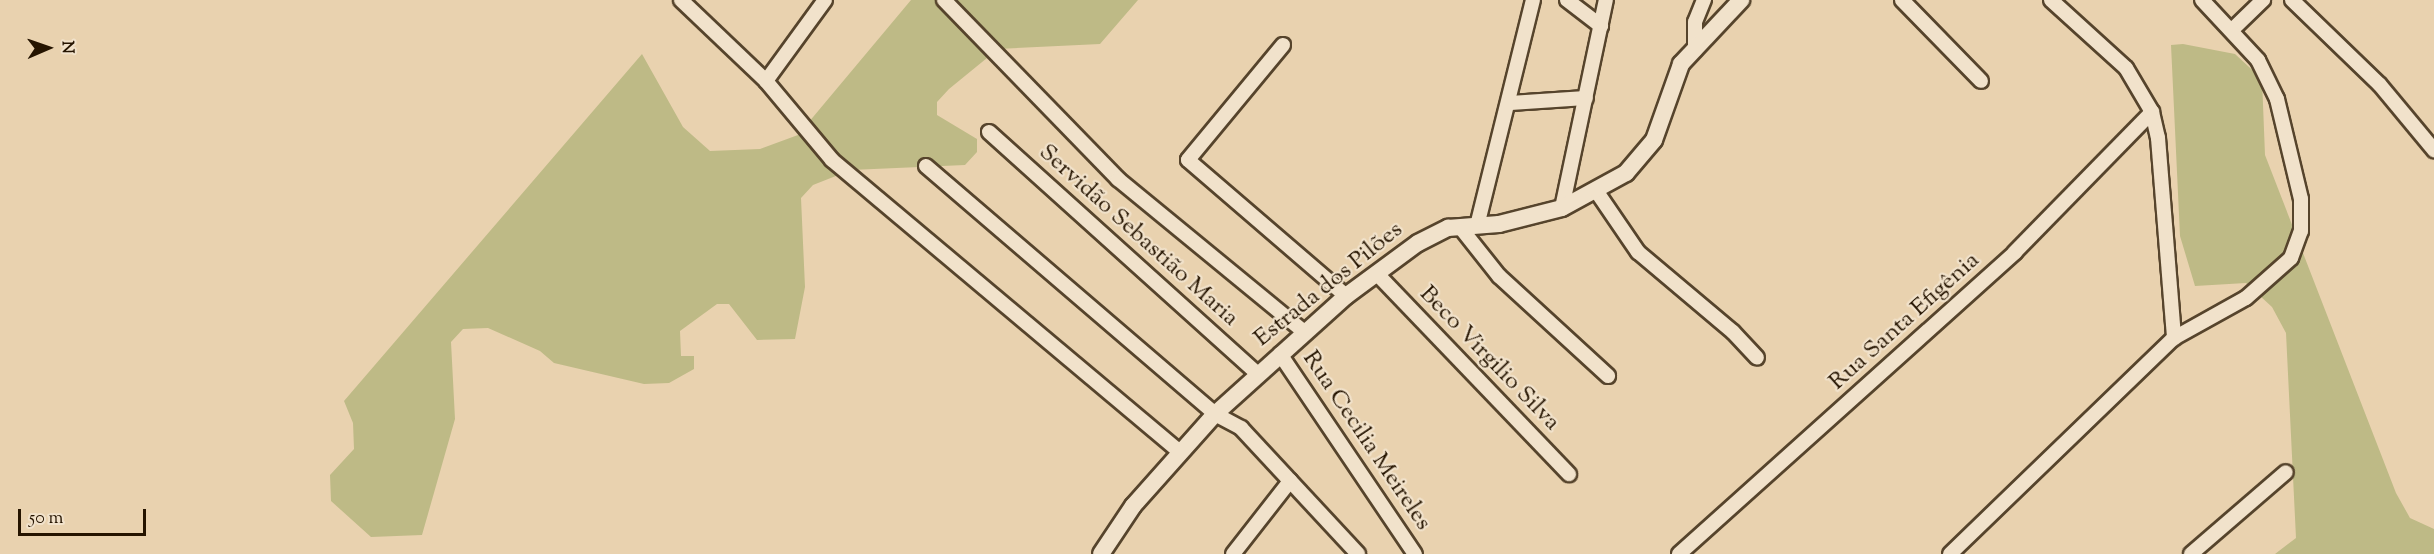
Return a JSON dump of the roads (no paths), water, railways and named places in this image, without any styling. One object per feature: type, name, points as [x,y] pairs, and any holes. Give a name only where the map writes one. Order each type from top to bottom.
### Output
[{"type":"street","points":[[681,0],[766,81],[832,160],[1180,452]]},
{"type":"street","points":[[766,81],[825,0]]},
{"type":"street","points":[[944,0],[1118,179],[1304,332]]},
{"type":"street","points":[[1533,0],[1510,103],[1469,227],[1499,276],[1608,376]]},
{"type":"street","points":[[1567,0],[1601,26]]},
{"type":"street","points":[[1562,208],[1606,0]]},
{"type":"street","points":[[1695,50],[1695,22],[1704,0]]},
{"type":"street","name":"Estrada dos Pilões","points":[[1101,554],[1133,506],[1215,414],[1346,296],[1378,275],[1428,236],[1562,208],[1597,192],[1644,155],[1681,64],[1741,0]]},
{"type":"street","points":[[1902,0],[1982,81]]},
{"type":"street","points":[[2050,0],[2126,68],[2152,112],[2158,138],[2174,338]]},
{"type":"street","points":[[1950,554],[2174,338],[2273,279],[2291,258],[2301,231],[2293,154],[2277,99],[2258,60],[2232,29],[2202,0]]},
{"type":"street","points":[[2232,29],[2262,0]]},
{"type":"street","points":[[2292,0],[2380,85],[2434,150]]},
{"type":"street","points":[[1283,45],[1189,154],[1190,164],[1346,296]]},
{"type":"street","points":[[1510,103],[1586,98]]},
{"type":"street","name":"Rua Santa Efigênia","points":[[1679,554],[2015,252],[2152,112]]},
{"type":"street","name":"Servidão Sebastião Maria","points":[[989,132],[1257,374]]},
{"type":"street","points":[[926,166],[1215,414],[1241,428],[1358,554]]},
{"type":"street","points":[[1597,192],[1638,252],[1733,332],[1757,358]]},
{"type":"street","name":"Beco Virgilio Silva","points":[[1378,275],[1569,474]]},
{"type":"street","name":"Rua Cecilia Meireles","points":[[1280,354],[1415,554]]},
{"type":"street","points":[[2191,554],[2286,472]]},
{"type":"street","points":[[1233,554],[1290,481]]}]
